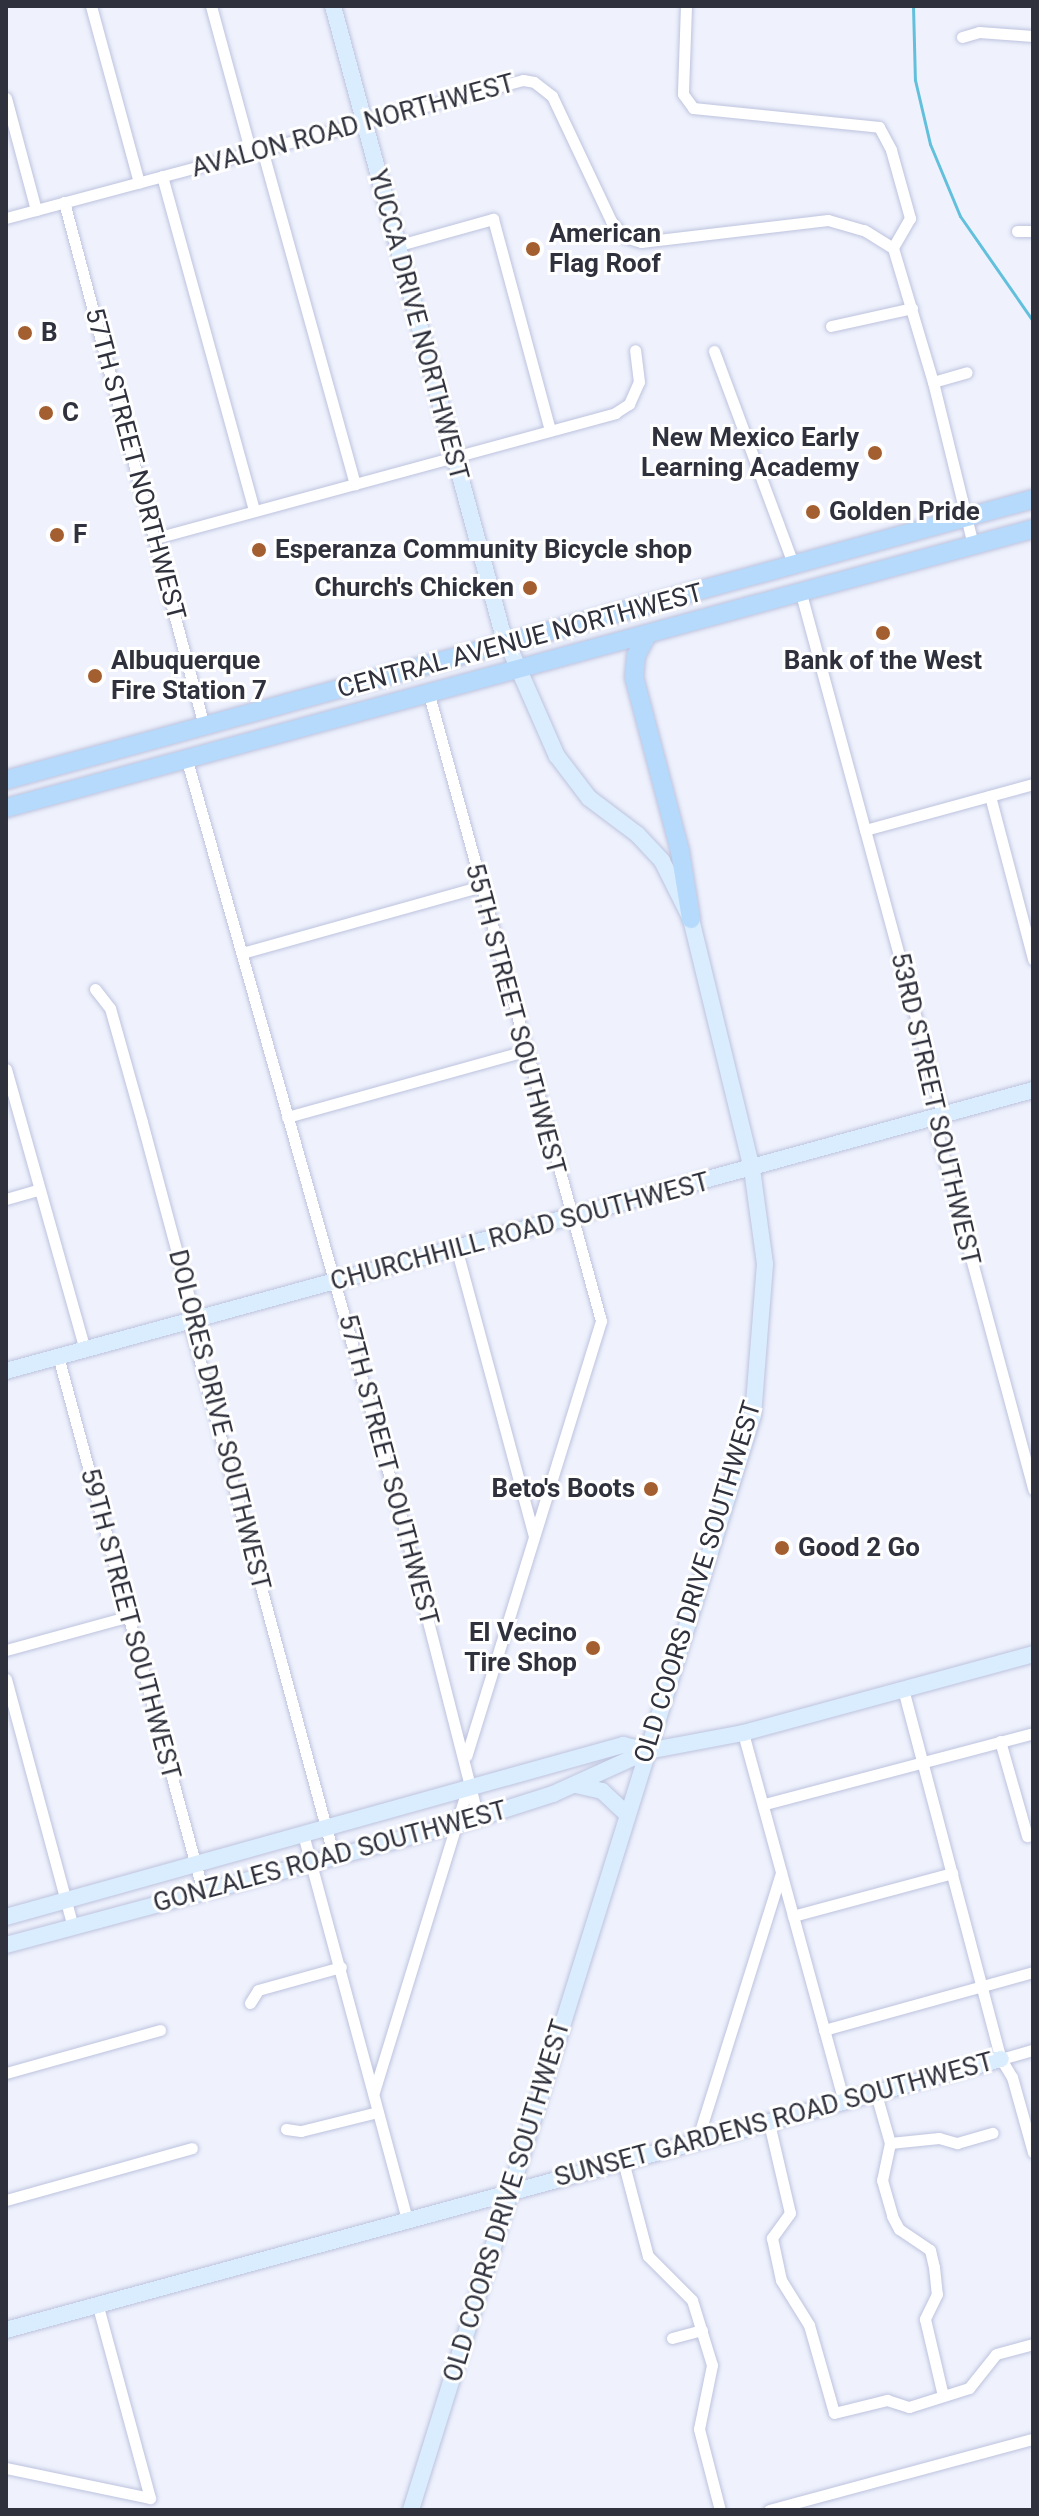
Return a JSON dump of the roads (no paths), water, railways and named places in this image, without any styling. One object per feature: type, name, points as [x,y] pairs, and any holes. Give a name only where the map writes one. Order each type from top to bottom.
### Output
[{"type":"main road","name":"CENTRAL AVENUE NORTHWEST","points":[[6,780],[1033,499]]},
{"type":"main road","points":[[6,808],[1033,529]]},
{"type":"main road","points":[[647,635],[636,656],[635,687],[680,851],[691,919]]},
{"type":"street","points":[[91,6],[139,183]]},
{"type":"street","points":[[211,6],[355,484]]},
{"type":"street","name":"YUCCA DRIVE NORTHWEST","points":[[333,6],[506,643]]},
{"type":"street","points":[[686,6],[685,103],[706,112],[879,127],[891,150],[910,218],[893,248],[933,382],[973,545]]},
{"type":"street","points":[[962,37],[979,32],[1033,36]]},
{"type":"street","name":"AVALON ROAD NORTHWEST","points":[[6,218],[508,82],[534,82],[552,96],[611,221],[625,237],[641,242],[828,220],[864,230],[893,248]]},
{"type":"street","points":[[6,98],[36,210]]},
{"type":"street","points":[[162,176],[254,511]]},
{"type":"street","name":"57TH STREET NORTHWEST","points":[[64,202],[204,726]]},
{"type":"street","points":[[396,246],[493,219],[550,430]]},
{"type":"street","points":[[1017,231],[1033,231]]},
{"type":"street","points":[[831,326],[912,308]]},
{"type":"street","points":[[156,538],[615,413],[629,404],[639,382],[635,350]]},
{"type":"street","points":[[714,351],[794,566]]},
{"type":"street","points":[[933,382],[967,372]]},
{"type":"street","name":"53RD STREET SOUTHWEST","points":[[800,590],[942,1114],[937,1132],[1033,1489]]},
{"type":"street","name":"OLD COORS DRIVE SOUTHWEST","points":[[411,2510],[753,1415],[765,1264],[752,1169],[691,919],[662,861],[637,834],[589,798],[557,756],[506,643]]},
{"type":"street","name":"55TH STREET SOUTHWEST","points":[[428,691],[569,1219],[579,1230],[601,1321],[466,1756]]},
{"type":"street","name":"57TH STREET SOUTHWEST","points":[[186,757],[328,1271],[336,1282],[466,1756],[470,1790],[478,1817]]},
{"type":"street","points":[[865,830],[1033,784]]},
{"type":"street","points":[[990,796],[1033,959]]},
{"type":"street","points":[[242,953],[479,887]]},
{"type":"street","name":"DOLORES DRIVE SOUTHWEST","points":[[95,989],[110,1008],[192,1309],[189,1321],[334,1857]]},
{"type":"street","points":[[287,1117],[525,1051]]},
{"type":"street","points":[[6,1069],[85,1350]]},
{"type":"street","name":"CHURCHHILL ROAD SOUTHWEST","points":[[6,1371],[457,1251],[1033,1090]]},
{"type":"street","points":[[6,1199],[38,1190]]},
{"type":"street","points":[[457,1251],[534,1536]]},
{"type":"street","name":"59TH STREET SOUTHWEST","points":[[58,1356],[203,1892]]},
{"type":"street","points":[[6,1650],[127,1617]]},
{"type":"street","name":"GONZALES ROAD SOUTHWEST","points":[[6,1945],[459,1824],[576,1785],[648,1751],[743,1733],[1033,1654]]},
{"type":"street","points":[[6,1679],[73,1927]]},
{"type":"street","points":[[903,1689],[1001,2059],[1012,2077],[1033,2152]]},
{"type":"street","points":[[743,1733],[765,1804],[844,2103]]},
{"type":"street","points":[[765,1804],[1033,1733]]},
{"type":"street","points":[[1000,1741],[1027,1836]]},
{"type":"street","name":"GONZALES ROAD SOUTHWEST","points":[[6,1917],[623,1745],[648,1751]]},
{"type":"street","points":[[576,1785],[602,1791],[627,1814]]},
{"type":"street","points":[[374,2093],[470,1790]]},
{"type":"street","points":[[303,1834],[407,2220]]},
{"type":"street","points":[[697,2141],[781,1872]]},
{"type":"street","points":[[793,1916],[952,1873]]},
{"type":"street","points":[[250,2003],[258,1990],[341,1967]]},
{"type":"street","points":[[824,2030],[1033,1972]]},
{"type":"street","points":[[6,2073],[160,2030]]},
{"type":"street","name":"SUNSET GARDENS ROAD SOUTHWEST","points":[[6,2330],[1033,2050]]},
{"type":"street","points":[[876,2094],[890,2143],[882,2180],[892,2216],[899,2229],[930,2250],[934,2267],[937,2294],[925,2319],[943,2396]]},
{"type":"street","points":[[286,2129],[301,2131],[378,2112]]},
{"type":"street","points":[[769,2123],[790,2213],[772,2238],[778,2266],[792,2302],[809,2325],[834,2413],[887,2400],[909,2407],[969,2388],[996,2354],[1033,2344]]},
{"type":"street","points":[[890,2143],[939,2138],[957,2143],[993,2133]]},
{"type":"street","points":[[6,2200],[192,2148]]},
{"type":"street","points":[[623,2161],[648,2256],[692,2300],[712,2365],[699,2429],[720,2510]]},
{"type":"street","points":[[6,2468],[150,2498],[98,2306]]},
{"type":"street","points":[[672,2338],[702,2330]]},
{"type":"street","points":[[769,2510],[1033,2439]]},
{"type":"waterway","points":[[913,6],[915,80],[930,144],[960,216],[1033,321]]},
{"type":"place","name":"American Flag Roof","points":[[533,249]]},
{"type":"place","name":"B","points":[[25,333]]},
{"type":"place","name":"C","points":[[46,413]]},
{"type":"place","name":"New Mexico Early Learning Academy","points":[[875,453]]},
{"type":"place","name":"Golden Pride","points":[[813,512]]},
{"type":"place","name":"F","points":[[57,535]]},
{"type":"place","name":"Esperanza Community Bicycle shop","points":[[259,550]]},
{"type":"place","name":"Church's Chicken","points":[[530,588]]},
{"type":"place","name":"Bank of the West","points":[[883,633]]},
{"type":"place","name":"Albuquerque Fire Station 7","points":[[95,676]]},
{"type":"place","name":"Beto's Boots","points":[[651,1489]]},
{"type":"place","name":"Good 2 Go","points":[[782,1548]]},
{"type":"place","name":"El Vecino Tire Shop","points":[[593,1648]]}]
